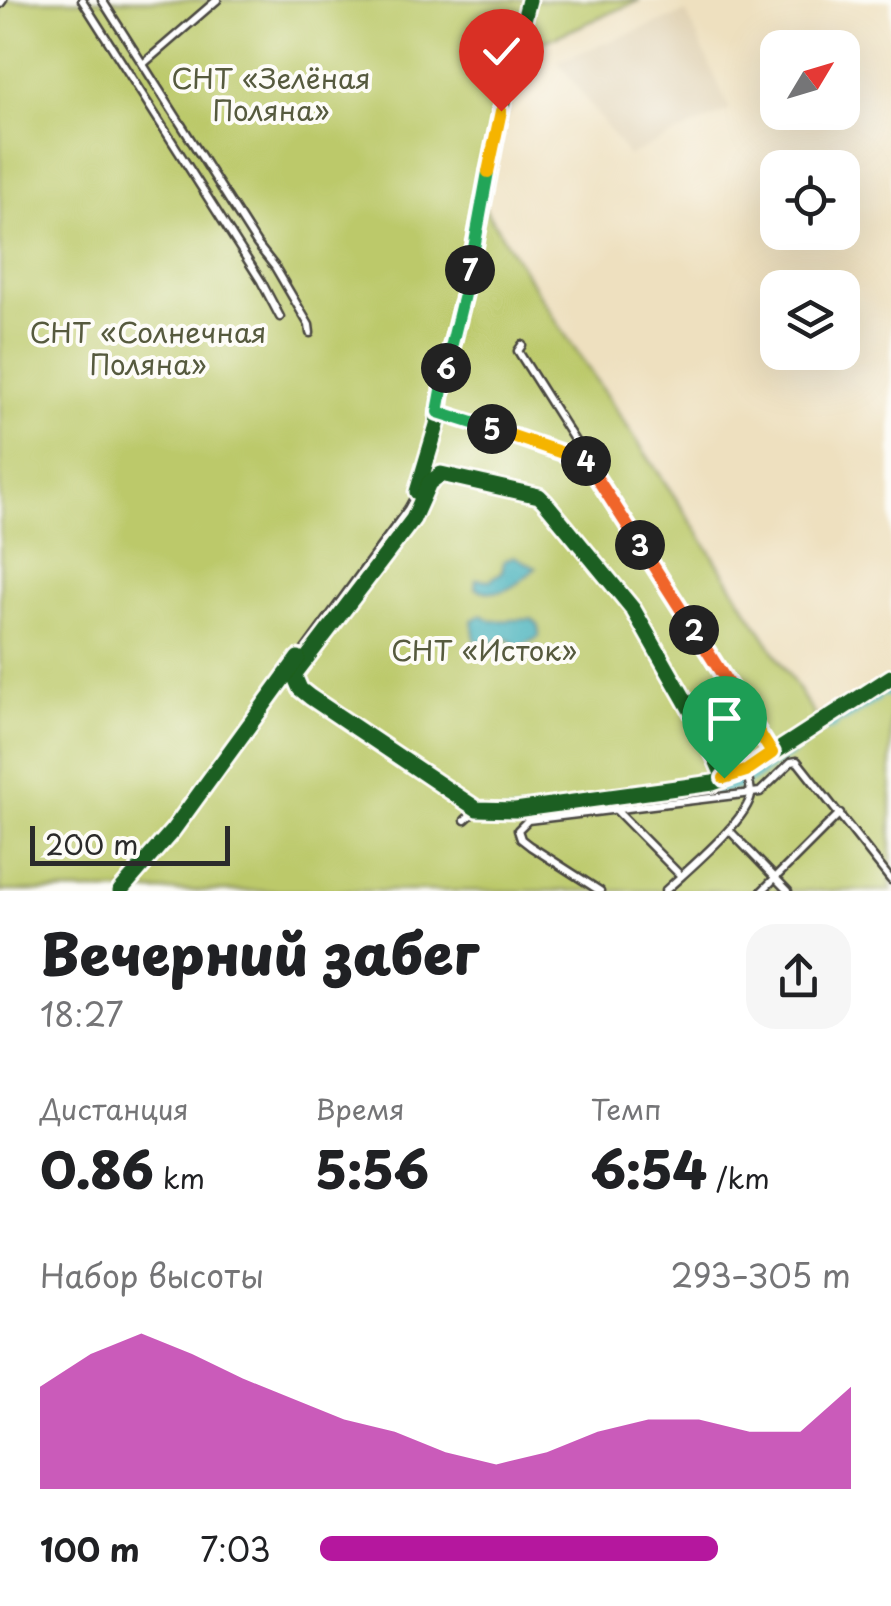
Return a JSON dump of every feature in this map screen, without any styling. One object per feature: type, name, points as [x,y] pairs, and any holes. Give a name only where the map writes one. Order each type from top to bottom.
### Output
[{"type":"street","points":[[82,0],[280,317]]},
{"type":"street","points":[[102,0],[257,244],[276,267],[310,333]]},
{"type":"street","points":[[143,64],[217,0]]},
{"type":"street","points":[[120,891],[173,830],[411,504],[427,464],[501,111],[529,0]]},
{"type":"street","points":[[522,345],[518,351],[772,753]]},
{"type":"street","points":[[438,412],[584,458]]},
{"type":"street","points":[[724,778],[707,739],[633,608],[539,496],[441,474],[429,483],[413,519],[294,675],[300,690],[477,809],[515,810],[714,783],[746,771],[891,677]]},
{"type":"street","points":[[600,891],[530,846],[518,830],[528,820],[760,792],[797,761],[891,880]]},
{"type":"street","points":[[666,891],[729,830],[747,806],[751,793],[746,771]]},
{"type":"street","points":[[465,820],[477,809]]},
{"type":"street","points":[[615,809],[681,876]]},
{"type":"street","points":[[762,891],[840,813]]},
{"type":"street","points":[[729,830],[788,891]]},
{"type":"shaded area","points":[[686,12],[730,110],[628,156],[558,61]]},
{"type":"green space","points":[[0,0],[640,0],[546,41],[521,44],[483,206],[824,730],[891,690],[891,891],[0,891]]},
{"type":"water","points":[[514,556],[536,568],[501,591],[475,588],[476,579],[490,580],[502,572],[504,561]]},
{"type":"water","points":[[482,615],[492,621],[532,619],[539,626],[539,637],[519,647],[506,638],[490,643],[475,641],[472,620]]},
{"type":"waterway","points":[[885,691],[891,688]]},
{"type":"waterway","points":[[843,717],[875,697]]},
{"type":"waterway","points":[[751,777],[816,728],[833,723]]},
{"type":"waterway","points":[[518,817],[715,790],[743,782]]},
{"type":"waterway","points":[[494,820],[513,817]]},
{"type":"cycle path","points":[[417,492],[437,425],[501,111],[529,0]]},
{"type":"cycle path","points":[[724,778],[707,739],[633,609],[539,496],[441,474],[429,483],[413,519],[294,675],[300,689],[310,697],[477,809],[515,810],[713,783],[746,771],[891,677]]},
{"type":"cycle path","points":[[120,891],[173,830],[298,658]]},
{"type":"route","points":[[501,111],[438,412],[584,458],[772,753],[746,771],[724,778]]},
{"type":"park label","name":"СНТ «Зелёная Поляна»","points":[[271,93]]},
{"type":"park label","name":"СНТ «Солнечная Поляна»","points":[[148,347]]},
{"type":"park label","name":"СНТ «Исток»","points":[[484,649]]}]
